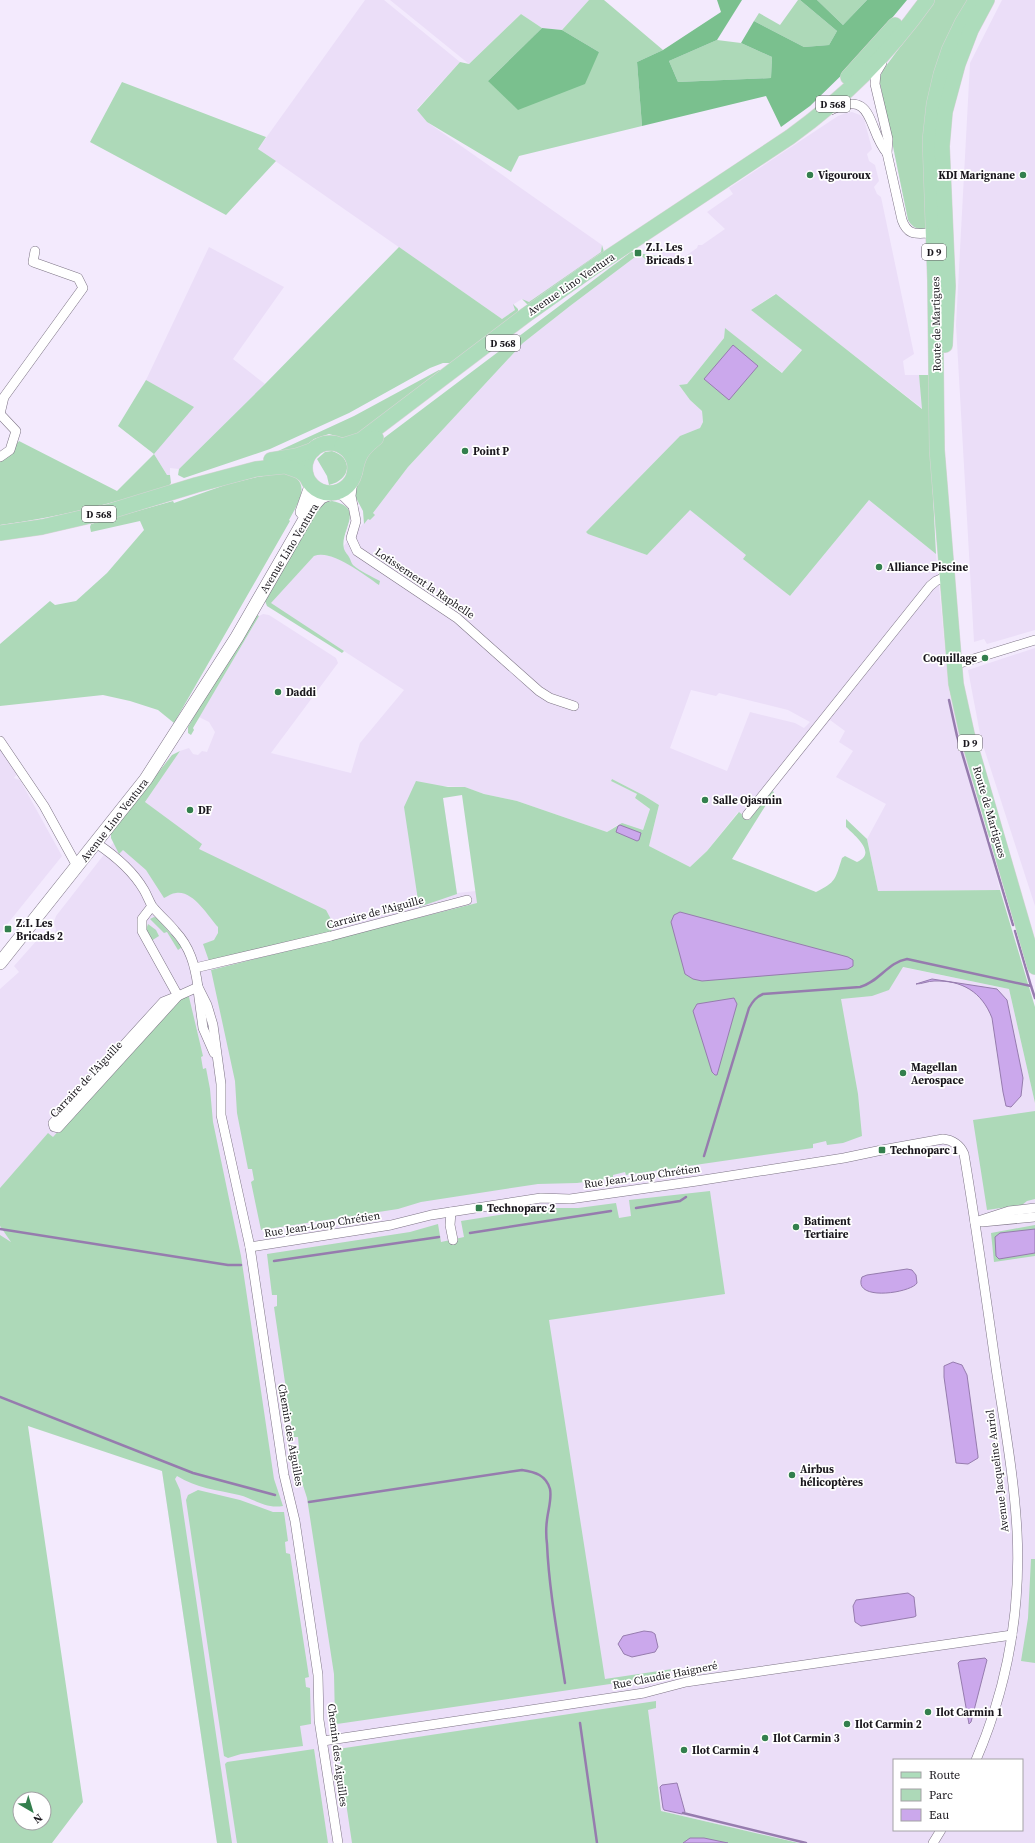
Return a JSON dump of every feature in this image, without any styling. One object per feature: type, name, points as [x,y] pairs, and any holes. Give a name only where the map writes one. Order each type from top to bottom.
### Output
[{"type":"main road","name":"D 568","points":[[717,184],[787,133],[823,101],[852,73],[916,0]]},
{"type":"main road","name":"D 568","points":[[618,252],[817,117],[858,82],[899,37],[927,0]]},
{"type":"main road","name":"Route de Martigues","points":[[976,0],[962,23],[949,50],[934,104],[930,140],[934,233],[937,450],[956,684],[967,734],[1035,966]]},
{"type":"main road","name":"Route de Martigues","points":[[943,512],[943,415],[948,286],[942,146],[945,112],[958,64],[971,30],[987,0]]},
{"type":"main road","name":"Avenue Lino Ventura","points":[[342,446],[361,440],[526,315],[618,252]]},
{"type":"main road","name":"Avenue Lino Ventura","points":[[354,476],[358,457],[370,443],[498,347],[618,252]]},
{"type":"main road","points":[[196,485],[256,469],[272,467],[291,468],[318,491],[332,493],[347,487],[354,476],[355,463],[351,455],[342,446],[329,443],[320,445],[307,456],[305,464],[308,481]]},
{"type":"main road","points":[[196,485],[260,462],[296,456],[313,450]]},
{"type":"main road","name":"Avenue Lino Ventura","points":[[216,668],[251,599],[304,509],[308,481]]},
{"type":"main road","name":"D 568","points":[[0,533],[111,512],[196,485]]},
{"type":"main road","name":"Avenue Lino Ventura","points":[[0,963],[146,779],[237,637],[312,507],[321,497],[332,493]]},
{"type":"street","points":[[899,37],[876,73],[875,78],[888,138],[887,153],[904,225],[913,233],[934,233],[942,239],[947,250]]},
{"type":"street","points":[[817,117],[844,105],[859,105],[868,113],[879,142],[887,153]]},
{"type":"street","points":[[0,457],[10,450],[16,431],[0,414],[4,397],[83,288],[78,278],[33,262],[35,251]]},
{"type":"street","name":"Lotissement la Raphelle","points":[[354,476],[351,490],[356,520],[351,535],[351,541],[360,554],[457,618],[538,691],[550,698],[574,706]]},
{"type":"street","points":[[332,493],[343,496],[354,507]]},
{"type":"street","points":[[747,815],[930,586],[936,581],[948,576]]},
{"type":"street","points":[[954,665],[1035,640]]},
{"type":"street","points":[[0,741],[44,806],[77,866]]},
{"type":"street","points":[[96,843],[136,877],[145,890],[152,906],[184,942],[195,968],[198,986]]},
{"type":"street","name":"Carraire de l'Aiguille","points":[[195,968],[336,935],[467,900]]},
{"type":"street","points":[[152,906],[142,919],[142,931],[178,996]]},
{"type":"street","name":"Carraire de l'Aiguille","points":[[178,996],[58,1128],[54,1128],[53,1123],[163,1002],[198,986]]},
{"type":"street","name":"Chemin des Aiguilles","points":[[198,986],[210,1013],[215,1037],[216,1056],[221,1084],[221,1115],[250,1247],[284,1475],[295,1521],[317,1668],[319,1720],[338,1843]]},
{"type":"street","name":"Rue Jean-Loup Chrétien","points":[[250,1247],[392,1225],[430,1215],[541,1198],[570,1199],[697,1181],[844,1158],[943,1139],[957,1145],[964,1154],[975,1222]]},
{"type":"street","points":[[975,1222],[1009,1211],[1035,1208]]},
{"type":"street","points":[[451,1212],[450,1225],[452,1240]]},
{"type":"street","points":[[975,1222],[1008,1221],[1035,1217]]},
{"type":"street","name":"Avenue Jacqueline Auriol","points":[[975,1222],[1015,1506],[1017,1573],[1012,1634],[1005,1672],[976,1759]]},
{"type":"street","name":"Rue Claudie Haigneré","points":[[323,1741],[644,1693],[686,1682],[1012,1634]]},
{"type":"street","points":[[933,1843],[940,1831]]},
{"type":"shaded area","points":[[365,0],[384,0],[460,62],[417,109],[427,122],[602,245],[601,252],[529,302],[522,299],[514,304],[515,310],[502,319],[258,149]]},
{"type":"shaded area","points":[[390,0],[589,0],[562,30],[542,28],[521,14],[469,64]]},
{"type":"shaded area","points":[[1002,0],[1035,0],[1035,630],[987,644],[984,639],[974,642],[956,325],[970,63]]},
{"type":"shaded area","points":[[852,112],[860,115],[864,119],[872,149],[867,154],[869,161],[875,165],[879,181],[874,187],[877,194],[881,197],[914,354],[903,361],[905,375],[919,375],[923,409],[775,294],[751,310],[802,349],[783,373],[725,329],[724,338],[687,384],[679,385],[690,400],[702,411],[703,422],[700,428],[694,431],[586,532],[647,555],[690,509],[747,555],[744,558],[790,596],[869,500],[936,554],[949,691],[1000,890],[878,891],[867,839],[886,804],[836,777],[853,751],[839,742],[845,731],[830,720],[749,820],[738,812],[707,851],[690,867],[649,846],[659,805],[612,779],[611,781],[637,794],[635,798],[650,809],[643,830],[617,825],[607,832],[517,801],[484,794],[465,787],[442,786],[443,798],[457,893],[476,891],[757,1000],[889,990],[902,967],[1009,989],[1035,1103],[1035,1843],[799,1843],[661,1811],[588,1843],[217,1843],[162,1471],[0,1384],[0,989],[19,972],[14,966],[38,939],[45,935],[52,936],[56,930],[54,922],[56,916],[145,802],[180,751],[189,748],[193,754],[198,755],[202,751],[207,752],[215,732],[209,722],[199,717],[259,616],[263,614],[269,615],[336,658],[338,663],[271,753],[351,773],[360,743],[404,690],[270,603],[314,556],[318,554],[334,557],[368,518],[370,520],[373,513],[408,467],[523,343],[639,254],[650,263],[665,249],[684,257],[697,248],[698,245],[702,245],[725,229],[707,212],[733,194],[729,188],[838,116]],"holes":[[[691,690],[716,696],[719,693],[788,710],[810,722],[804,728],[795,723],[750,712],[727,771],[670,748]]]},
{"type":"shaded area","points":[[209,247],[284,287],[233,359],[265,384],[179,469],[170,468],[170,475],[167,475],[154,454],[146,380]]},
{"type":"shaded area","points":[[1035,648],[1035,906],[981,739],[968,670]]},
{"type":"shaded area","points":[[0,749],[17,774],[14,778],[20,780],[62,856],[0,933]]},
{"type":"green space","points":[[589,0],[604,0],[663,50],[637,62],[642,126],[519,156],[511,172],[427,122],[417,110],[460,62],[469,64],[521,14],[542,28],[488,81],[599,52],[562,30]]},
{"type":"green space","points":[[717,0],[742,0],[717,40],[669,61],[678,82],[771,78],[772,57],[741,43],[754,21],[804,47],[829,45],[837,31],[800,0],[817,0],[843,25],[867,0],[907,0],[857,60],[810,106],[781,127],[766,96],[642,126],[637,62],[663,50],[721,12]]},
{"type":"green space","points":[[798,0],[800,0],[837,31],[829,45],[804,47],[754,21],[759,13],[780,25]]},
{"type":"green space","points":[[817,0],[867,0],[843,25]]},
{"type":"green space","points":[[935,0],[970,0],[927,227],[919,229],[914,227],[908,220],[880,77],[883,70]]},
{"type":"green space","points":[[542,28],[562,30],[599,52],[585,84],[518,110],[488,81]]},
{"type":"green space","points":[[717,40],[741,43],[772,57],[771,78],[678,82],[669,61]]},
{"type":"green space","points":[[122,82],[266,137],[258,149],[276,161],[226,215],[90,142]]},
{"type":"green space","points":[[602,245],[604,252],[528,305],[522,299],[529,302],[601,252]]},
{"type":"green space","points":[[399,247],[502,319],[515,310],[513,304],[518,309],[518,315],[452,363],[443,363],[430,368],[349,413],[270,449],[184,478],[178,475],[179,469],[265,384]]},
{"type":"green space","points":[[631,252],[657,256],[650,263],[639,254],[523,343],[408,467],[373,513],[375,515],[370,520],[368,519],[364,524],[363,511],[355,496],[355,491],[362,475],[362,464],[372,447]]},
{"type":"green space","points":[[776,294],[922,409],[919,375],[931,375],[931,457],[936,554],[869,500],[790,596],[743,559],[746,555],[690,510],[647,555],[586,532],[680,436],[700,428],[703,422],[702,411],[690,400],[679,385],[687,384],[724,338],[725,328],[782,373],[802,350],[751,310]]},
{"type":"green space","points":[[439,370],[443,370],[359,436],[347,439],[329,434],[314,439],[304,447],[276,452],[354,416]]},
{"type":"green space","points":[[146,380],[194,407],[154,454],[118,426]]},
{"type":"green space","points":[[19,441],[117,491],[154,454],[167,475],[170,475],[171,483],[168,487],[84,509],[0,525],[0,462]]},
{"type":"green space","points":[[332,451],[339,454],[344,459],[347,464],[347,469],[342,479],[329,485],[327,476],[317,459],[325,452]]},
{"type":"green space","points":[[283,473],[293,476],[298,480],[301,486],[300,499],[297,506],[289,520],[290,521],[174,723],[158,710],[130,701],[103,695],[0,706],[0,644],[50,601],[55,605],[76,601],[107,573],[144,530],[140,521],[91,532],[91,524],[173,501],[174,503],[228,484]]},
{"type":"green space","points":[[332,501],[342,504],[348,509],[350,514],[343,542],[344,549],[353,565],[359,570],[380,581],[379,585],[339,559],[330,556],[314,556],[271,603],[344,651],[342,653],[267,606],[265,601],[316,509],[326,502]]},
{"type":"green space","points":[[257,615],[259,616],[193,728],[194,730],[191,735],[188,733],[188,727],[249,621]]},
{"type":"green space","points":[[180,751],[145,802],[202,844],[199,849],[326,910],[334,925],[331,932],[209,961],[203,944],[214,940],[218,933],[218,927],[200,905],[182,893],[176,893],[164,898],[146,870],[123,850],[119,854],[111,838],[111,832],[172,755]]},
{"type":"green space","points":[[612,779],[659,805],[649,846],[690,867],[707,851],[739,812],[749,820],[772,791],[774,792],[732,859],[816,892],[828,886],[834,880],[842,858],[845,856],[857,862],[863,858],[865,854],[865,849],[859,839],[846,827],[846,819],[867,839],[878,891],[1000,890],[1035,1007],[1035,1103],[1009,989],[903,967],[889,990],[872,996],[841,999],[858,1094],[862,1136],[843,1143],[827,1145],[826,1141],[813,1144],[813,1148],[626,1175],[625,1172],[613,1175],[613,1178],[577,1183],[538,1184],[421,1202],[398,1209],[261,1230],[251,1182],[254,1180],[252,1169],[248,1169],[237,1113],[235,1081],[211,970],[477,903],[462,795],[443,798],[457,894],[419,907],[404,807],[416,781],[448,787],[465,787],[484,794],[517,801],[607,832],[622,823],[643,830],[650,809],[635,798],[637,794],[611,781]]},
{"type":"green space","points":[[154,917],[157,918],[182,947],[178,950],[167,932],[164,933],[150,919]]},
{"type":"green space","points":[[148,924],[156,930],[159,936],[151,941],[146,930]]},
{"type":"green space","points":[[185,996],[189,997],[203,1056],[201,1057],[203,1069],[206,1068],[210,1089],[213,1122],[241,1256],[274,1479],[283,1506],[277,1507],[265,1505],[239,1495],[199,1486],[177,1476],[175,1479],[180,1490],[232,1843],[217,1843],[162,1471],[28,1426],[83,1802],[52,1843],[0,1843],[0,1235],[11,1242],[0,1226],[0,1188],[48,1133],[53,1137],[180,998]]},
{"type":"green space","points":[[1035,1111],[1035,1199],[1027,1201],[1022,1205],[987,1210],[973,1120]]},
{"type":"green space","points":[[710,1191],[725,1294],[549,1320],[605,1679],[679,1668],[651,1678],[337,1724],[335,1721],[334,1674],[307,1498],[300,1476],[296,1450],[299,1449],[298,1437],[293,1437],[274,1307],[277,1306],[277,1295],[272,1295],[267,1254],[410,1232],[438,1224],[441,1242],[464,1237],[461,1221],[542,1208],[578,1208],[616,1203],[619,1218],[631,1216],[629,1200]]},
{"type":"green space","points":[[1035,1225],[1035,1256],[994,1262],[991,1233]]},
{"type":"green space","points":[[198,1490],[240,1500],[273,1512],[284,1512],[288,1541],[285,1542],[286,1553],[290,1554],[309,1677],[305,1678],[306,1687],[310,1688],[311,1724],[300,1726],[303,1746],[241,1754],[228,1758],[224,1756],[186,1500],[188,1495]]},
{"type":"green space","points":[[1031,1559],[1035,1559],[1035,1663],[1021,1661],[1028,1618]]},
{"type":"green space","points":[[656,1701],[656,1708],[648,1710],[661,1811],[799,1843],[352,1843],[338,1749]]},
{"type":"green space","points":[[314,1749],[328,1843],[237,1843],[225,1764],[227,1762]]},
{"type":"water","points":[[733,345],[758,366],[729,400],[704,379]]},
{"type":"water","points":[[620,825],[641,833],[639,840],[637,841],[616,832],[618,826]]},
{"type":"water","points":[[680,912],[848,957],[853,960],[853,966],[848,969],[702,981],[693,979],[685,974],[671,922],[674,915]]},
{"type":"water","points":[[932,979],[997,989],[1007,1000],[1023,1078],[1021,1096],[1011,1107],[1006,1106],[992,1018],[988,1009],[977,995],[962,985],[944,981],[932,981],[916,984]]},
{"type":"water","points":[[734,998],[737,1004],[717,1075],[715,1075],[712,1072],[693,1011],[697,1004]]},
{"type":"water","points":[[1035,1229],[1035,1253],[999,1259],[996,1256],[995,1237],[1000,1233]]},
{"type":"water","points":[[907,1269],[912,1270],[916,1275],[917,1283],[913,1287],[894,1292],[873,1293],[866,1290],[861,1285],[862,1277],[867,1275]]},
{"type":"water","points":[[953,1362],[962,1365],[967,1375],[978,1456],[978,1458],[968,1464],[956,1463],[944,1377],[944,1366]]},
{"type":"water","points":[[908,1593],[914,1597],[916,1616],[861,1626],[855,1622],[853,1606],[856,1600]]},
{"type":"water","points":[[644,1631],[655,1634],[658,1647],[655,1652],[632,1657],[624,1654],[618,1644],[623,1636]]},
{"type":"water","points":[[985,1658],[987,1660],[971,1722],[969,1724],[958,1663],[960,1661]]},
{"type":"water","points":[[677,1783],[685,1812],[682,1814],[664,1810],[663,1808],[660,1787],[662,1785]]},
{"type":"water","points":[[690,1838],[704,1838],[728,1843],[683,1843]]},
{"type":"waterway","points":[[949,700],[957,736],[1013,925]]},
{"type":"waterway","points":[[1015,931],[1031,986]]},
{"type":"waterway","points":[[704,1156],[749,1008],[758,996],[763,994],[860,987],[873,981],[894,964],[907,959],[1031,986],[1035,998]]},
{"type":"waterway","points":[[636,1208],[680,1201],[686,1197]]},
{"type":"waterway","points":[[470,1233],[611,1211]]},
{"type":"waterway","points":[[0,1229],[228,1265],[241,1265]]},
{"type":"waterway","points":[[274,1261],[439,1237]]},
{"type":"waterway","points":[[0,1397],[193,1473],[275,1495]]},
{"type":"waterway","points":[[309,1502],[522,1470],[536,1473],[543,1477],[550,1489],[546,1538],[554,1614],[565,1683]]},
{"type":"waterway","points":[[580,1723],[597,1843]]},
{"type":"waterway","points":[[683,1813],[806,1843]]},
{"type":"place","name":"Vigouroux","points":[[810,175]]},
{"type":"place","name":"KDI Marignane","points":[[1023,175]]},
{"type":"place","name":"Z.I. Les Bricads 1","points":[[638,253]]},
{"type":"place","name":"Point P","points":[[465,451]]},
{"type":"place","name":"Alliance Piscine","points":[[879,567]]},
{"type":"place","name":"Coquillage","points":[[985,658]]},
{"type":"place","name":"Daddi","points":[[278,692]]},
{"type":"place","name":"Salle Ojasmin","points":[[705,800]]},
{"type":"place","name":"DF","points":[[190,810]]},
{"type":"place","name":"Z.I. Les Bricads 2","points":[[8,929]]},
{"type":"place","name":"Magellan Aerospace","points":[[903,1073]]},
{"type":"place","name":"Technoparc 1","points":[[882,1150]]},
{"type":"place","name":"Technoparc 2","points":[[479,1208]]},
{"type":"place","name":"Batiment Tertiaire","points":[[796,1227]]},
{"type":"place","name":"Airbus hélicoptères","points":[[792,1475]]},
{"type":"place","name":"Ilot Carmin 1","points":[[928,1712]]},
{"type":"place","name":"Ilot Carmin 2","points":[[847,1724]]},
{"type":"place","name":"Ilot Carmin 3","points":[[765,1738]]},
{"type":"place","name":"Ilot Carmin 4","points":[[684,1750]]}]
